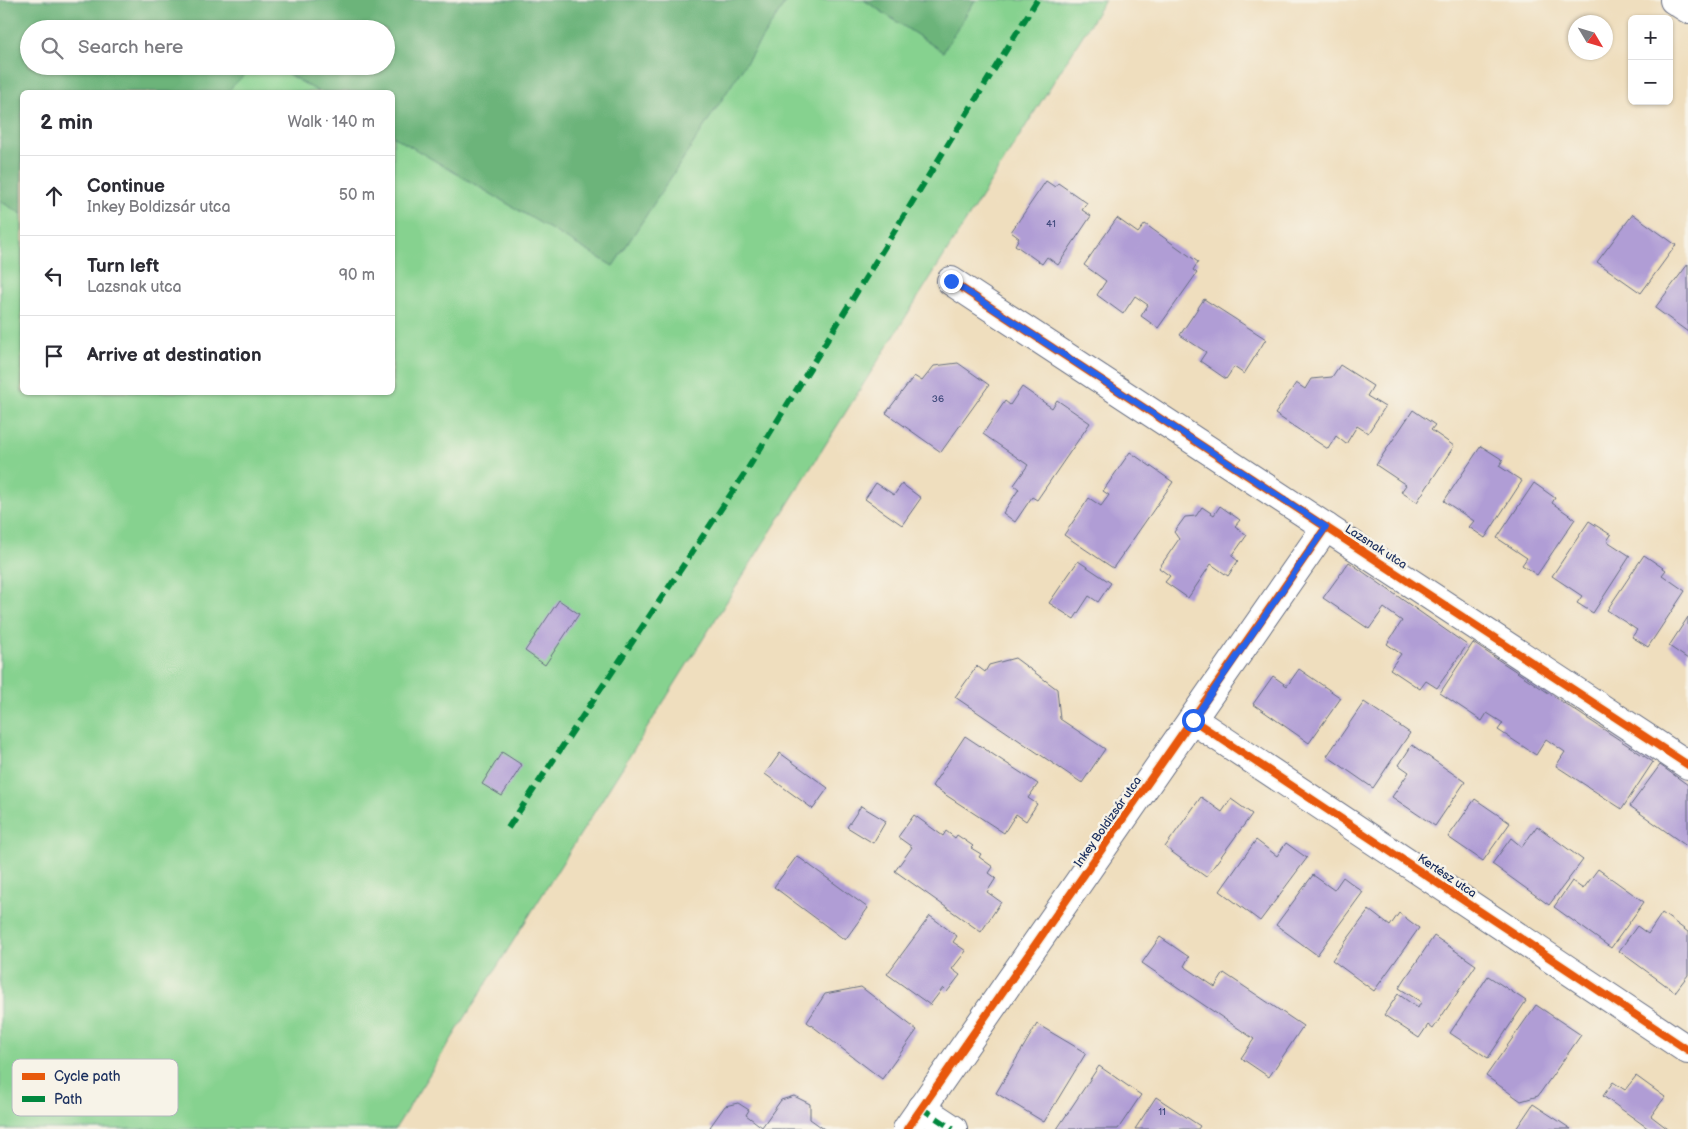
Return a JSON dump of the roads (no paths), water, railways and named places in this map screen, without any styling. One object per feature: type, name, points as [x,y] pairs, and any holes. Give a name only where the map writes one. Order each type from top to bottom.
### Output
[{"type":"street","points":[[1674,0],[1688,9]]},
{"type":"street","name":"Lazsnak utca","points":[[951,281],[1688,765]]},
{"type":"street","name":"Inkey Boldizsár utca","points":[[914,1118],[1326,527]]},
{"type":"street","name":"Kertész utca","points":[[1193,720],[1688,1050]]},
{"type":"street","points":[[914,1118],[953,1129]]}]
